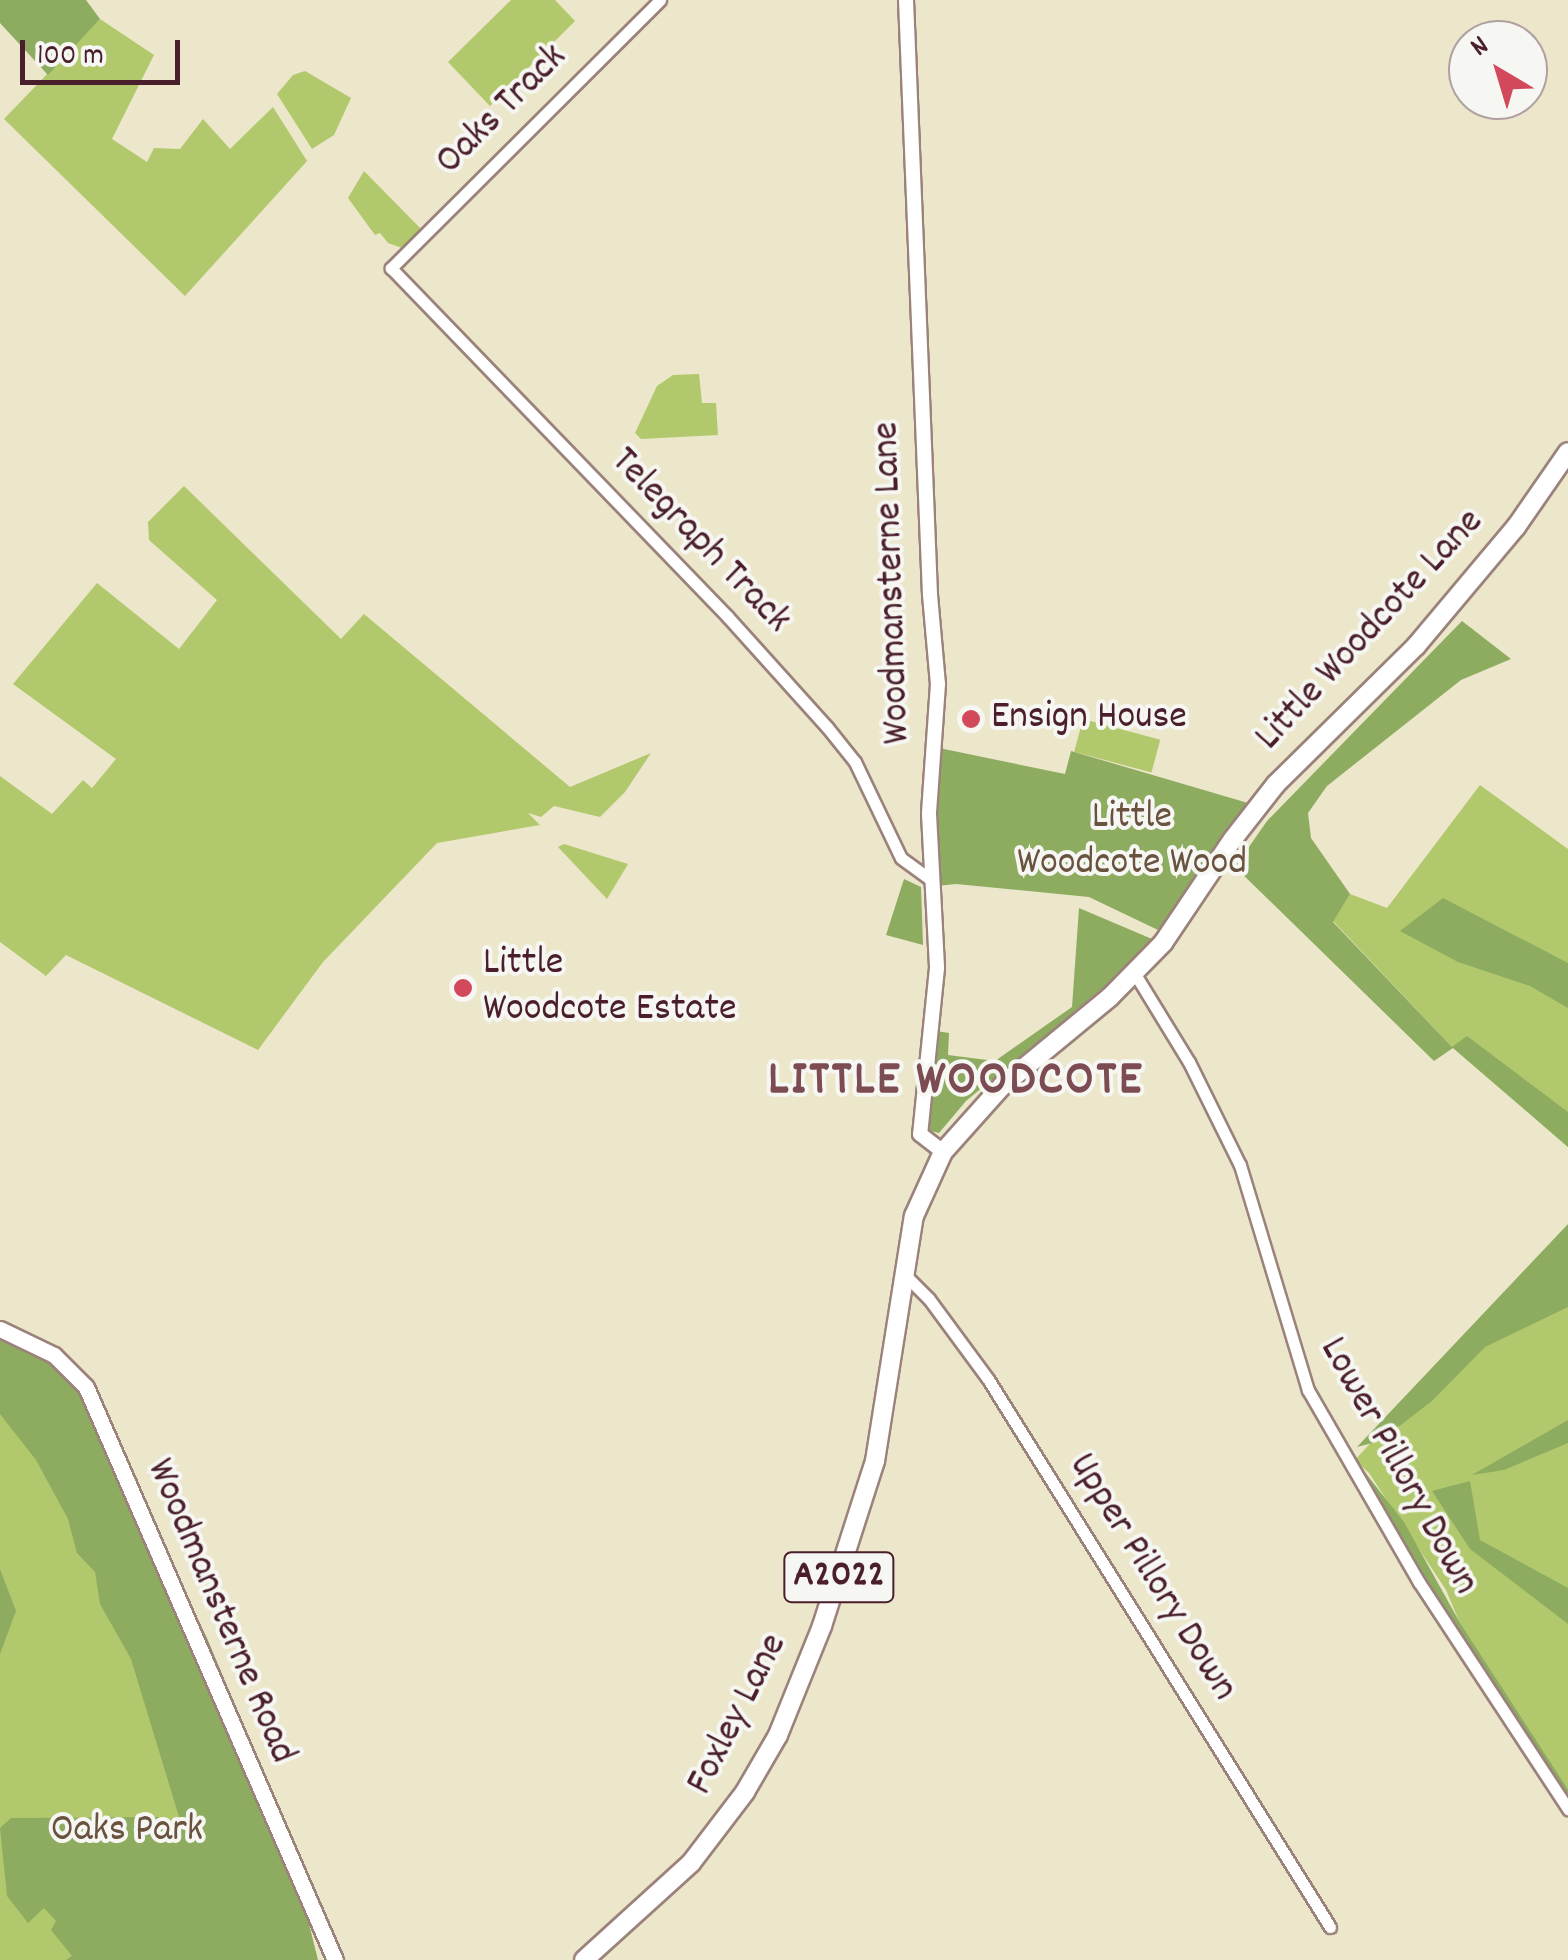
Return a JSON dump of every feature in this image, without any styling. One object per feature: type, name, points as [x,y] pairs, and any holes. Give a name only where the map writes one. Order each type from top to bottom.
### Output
[{"type":"main road","name":"Little Woodcote Lane","points":[[914,1216],[943,1152],[1002,1086],[1135,974],[1179,923],[1233,838],[1276,784],[1416,646],[1516,527],[1568,452]]},
{"type":"main road","name":"Foxley Lane","points":[[584,1960],[691,1863],[745,1792],[778,1735],[822,1626],[875,1460],[914,1216]]},
{"type":"main road","name":"Woodmansterne Road","points":[[0,1330],[54,1355],[86,1387],[335,1960]]},
{"type":"street","name":"Oaks Track","points":[[391,268],[660,0]]},
{"type":"street","name":"Woodmansterne Lane","points":[[906,0],[929,576],[938,684],[929,814],[936,968],[920,1134],[943,1152]]},
{"type":"street","name":"Telegraph Track","points":[[391,268],[727,616],[827,726],[854,762],[900,858],[931,880]]},
{"type":"street","name":"Lower Pillory Down","points":[[1135,974],[1189,1062],[1240,1165],[1308,1390],[1419,1582],[1568,1809]]},
{"type":"street","name":"Upper Pillory Down","points":[[903,1273],[930,1298],[988,1380],[1330,1927]]},
{"type":"green space","points":[[0,0],[86,0],[100,19],[48,75],[0,23]]},
{"type":"green space","points":[[511,0],[555,0],[575,21],[490,106],[448,62]]},
{"type":"green space","points":[[100,19],[154,55],[112,139],[147,162],[154,148],[180,149],[203,119],[230,149],[273,107],[307,161],[185,296],[4,119]]},
{"type":"green space","points":[[305,71],[351,98],[334,135],[312,149],[277,94],[293,75]]},
{"type":"green space","points":[[364,171],[424,232],[405,249],[388,243],[380,233],[375,235],[348,198]]},
{"type":"green space","points":[[699,374],[702,403],[716,403],[718,435],[641,439],[635,433],[657,386],[673,375]]},
{"type":"green space","points":[[184,486],[341,639],[364,614],[570,787],[651,753],[625,792],[600,817],[554,806],[541,817],[528,813],[540,825],[437,843],[323,962],[258,1050],[66,955],[46,976],[0,942],[0,776],[52,814],[83,780],[92,788],[116,759],[13,684],[97,583],[179,649],[217,600],[149,540],[148,522]]},
{"type":"green space","points":[[1462,621],[1511,659],[1461,680],[1327,786],[1308,813],[1311,838],[1350,894],[1333,922],[1452,1047],[1467,1036],[1568,1112],[1568,1147],[1453,1048],[1434,1061],[1235,867],[1267,821]]},
{"type":"green space","points":[[1083,719],[1160,740],[1151,773],[1074,752]]},
{"type":"green space","name":"Little Woodcote Wood","points":[[939,748],[1065,774],[1071,751],[1248,803],[1158,930],[1089,897],[956,884],[937,886],[932,813]]},
{"type":"green space","points":[[1480,785],[1568,849],[1568,1147],[1452,1047],[1333,921],[1350,894],[1387,908]]},
{"type":"green space","points":[[564,844],[628,864],[607,899],[558,847]]},
{"type":"green space","points":[[904,879],[921,887],[923,945],[886,935]]},
{"type":"green space","points":[[1443,898],[1568,963],[1568,1008],[1530,986],[1458,962],[1400,931]]},
{"type":"green space","points":[[1079,908],[1152,939],[1127,968],[966,1101],[939,1133],[931,1131],[927,1125],[936,1031],[949,1033],[948,1055],[995,1061],[1072,1007]]},
{"type":"green space","points":[[1568,1224],[1568,1307],[1485,1347],[1432,1401],[1380,1441],[1357,1447]]},
{"type":"green space","points":[[1568,1226],[1568,1789],[1459,1621],[1446,1590],[1369,1473],[1355,1460]]},
{"type":"green space","name":"Oaks Park","points":[[0,1329],[313,1960],[0,1960]]},
{"type":"green space","name":"Oaks Park","points":[[0,1329],[23,1337],[86,1387],[207,1638],[283,1820],[318,1960],[66,1960],[72,1956],[51,1930],[56,1921],[44,1908],[28,1923],[7,1896],[0,1828],[11,1818],[161,1817],[183,1830],[131,1659],[100,1604],[95,1572],[77,1553],[68,1519],[36,1460],[0,1414]]},
{"type":"green space","points":[[1568,1420],[1568,1443],[1504,1470],[1472,1475]]},
{"type":"green space","points":[[1360,1466],[1404,1522],[1459,1621],[1568,1789],[1568,1803],[1422,1580]]},
{"type":"green space","points":[[1470,1481],[1480,1540],[1568,1588],[1568,1624],[1470,1549],[1432,1491]]},
{"type":"green space","points":[[0,1569],[16,1611],[0,1654]]},
{"type":"place","name":"Ensign House","points":[[971,719]]},
{"type":"place","name":"Little Woodcote Estate","points":[[463,988]]},
{"type":"district","name":"LITTLE WOODCOTE","points":[[956,1083]]}]
